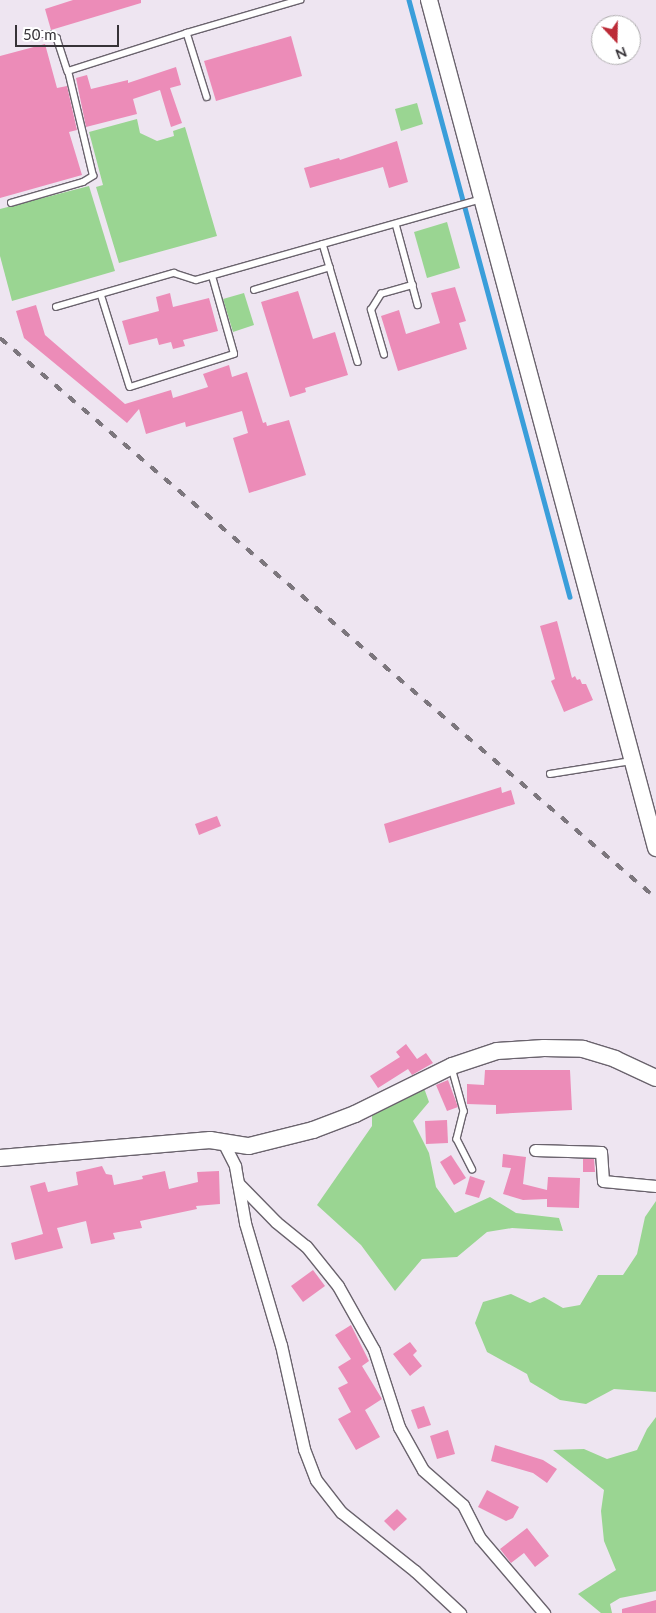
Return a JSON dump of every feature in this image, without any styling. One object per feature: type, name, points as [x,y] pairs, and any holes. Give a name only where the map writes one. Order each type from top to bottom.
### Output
[{"type":"street","points":[[429,0],[656,848]]},
{"type":"street","points":[[0,1158],[210,1140],[250,1146],[313,1130],[355,1114],[452,1066],[497,1051],[544,1048],[583,1049],[615,1059],[656,1078]]},
{"type":"street","points":[[223,1142],[235,1166],[245,1223],[281,1346],[304,1449],[316,1480],[341,1512],[415,1571],[460,1613]]},
{"type":"street","points":[[535,1150],[601,1152],[604,1181],[656,1186]]},
{"type":"street","points":[[238,1183],[276,1222],[306,1246],[338,1286],[374,1350],[399,1427],[424,1470],[463,1505],[480,1538],[544,1613]]},
{"type":"lane","points":[[68,71],[187,33],[300,0]]},
{"type":"lane","points":[[187,33],[206,97]]},
{"type":"lane","points":[[11,203],[83,182],[93,176],[68,71],[57,38],[49,34],[40,34]]},
{"type":"lane","points":[[56,307],[174,273],[196,280],[212,276],[482,200]]},
{"type":"lane","points":[[396,224],[418,305]]},
{"type":"lane","points":[[323,244],[358,362]]},
{"type":"lane","points":[[254,290],[330,266]]},
{"type":"lane","points":[[101,294],[130,387],[234,354],[212,276]]},
{"type":"lane","points":[[384,354],[371,310],[381,294],[412,285]]},
{"type":"lane","points":[[550,774],[633,761]]},
{"type":"lane","points":[[452,1066],[464,1111],[457,1138],[472,1169]]},
{"type":"green space","points":[[417,103],[423,124],[401,131],[395,109]]},
{"type":"green space","points":[[137,119],[140,133],[157,141],[174,136],[173,131],[185,127],[217,236],[119,263],[96,187],[103,185],[89,132]]},
{"type":"green space","points":[[89,186],[115,271],[12,301],[0,256],[0,209]]},
{"type":"green space","points":[[447,222],[460,268],[427,278],[414,232]]},
{"type":"green space","points":[[244,293],[254,325],[233,332],[223,299]]},
{"type":"green space","points":[[424,1088],[429,1102],[413,1121],[429,1153],[436,1187],[455,1213],[490,1197],[516,1213],[559,1218],[563,1231],[512,1228],[487,1232],[457,1257],[422,1259],[395,1291],[361,1245],[317,1205],[372,1126],[372,1115]]},
{"type":"green space","points":[[656,1201],[656,1392],[614,1389],[586,1404],[560,1400],[530,1382],[527,1374],[487,1352],[475,1323],[483,1302],[511,1294],[530,1303],[544,1297],[563,1308],[580,1305],[598,1275],[623,1275],[637,1254],[645,1217]]},
{"type":"green space","points":[[656,1417],[656,1591],[620,1598],[610,1604],[612,1613],[601,1613],[578,1594],[616,1570],[604,1541],[601,1511],[604,1490],[553,1450],[584,1449],[607,1459],[637,1450],[647,1429]]},
{"type":"building","points":[[73,0],[141,0],[141,3],[51,30],[45,9]]},
{"type":"building","points":[[291,36],[302,76],[216,101],[204,61]]},
{"type":"building","points":[[45,44],[57,88],[67,86],[77,130],[69,132],[82,175],[0,198],[0,56]]},
{"type":"building","points":[[176,67],[181,85],[170,88],[182,123],[171,127],[160,90],[133,99],[137,114],[86,127],[76,78],[87,75],[91,89],[128,80],[128,83]]},
{"type":"building","points":[[397,141],[408,182],[389,188],[383,167],[310,188],[304,168],[339,158],[340,160]]},
{"type":"building","points":[[455,287],[466,321],[459,323],[467,349],[398,371],[381,316],[399,310],[406,334],[440,323],[431,293]]},
{"type":"building","points":[[298,291],[313,339],[335,332],[348,375],[305,388],[306,392],[290,397],[261,302]]},
{"type":"building","points":[[170,293],[173,307],[209,298],[218,331],[183,340],[185,346],[173,349],[171,342],[159,345],[157,338],[129,345],[122,321],[159,311],[156,297]]},
{"type":"building","points":[[36,305],[45,335],[125,404],[171,390],[173,398],[208,387],[203,374],[229,365],[232,377],[247,372],[263,423],[266,422],[267,426],[289,420],[306,475],[249,493],[233,438],[248,433],[242,411],[186,427],[185,422],[146,434],[139,409],[127,423],[24,338],[16,311]]},
{"type":"building","points":[[557,621],[572,678],[575,676],[577,680],[580,679],[582,684],[586,684],[593,700],[564,712],[551,681],[555,679],[540,626]]},
{"type":"building","points":[[501,787],[502,793],[511,790],[515,804],[389,843],[384,824]]},
{"type":"building","points":[[217,816],[221,826],[199,835],[195,824]]},
{"type":"building","points":[[406,1044],[417,1059],[426,1053],[433,1063],[412,1075],[408,1069],[378,1088],[370,1076],[400,1057],[396,1052]]},
{"type":"building","points":[[485,1070],[570,1070],[572,1110],[496,1114],[496,1105],[467,1104],[467,1084],[484,1085]]},
{"type":"building","points":[[448,1080],[458,1107],[447,1111],[436,1085]]},
{"type":"building","points":[[447,1120],[448,1143],[426,1144],[425,1121]]},
{"type":"building","points":[[503,1154],[526,1157],[523,1184],[547,1190],[548,1177],[580,1178],[579,1208],[547,1207],[547,1199],[523,1200],[503,1194],[511,1168],[502,1167]]},
{"type":"building","points":[[451,1155],[466,1178],[454,1185],[440,1162]]},
{"type":"building","points":[[583,1159],[594,1159],[595,1172],[583,1172]]},
{"type":"building","points":[[102,1166],[106,1174],[112,1175],[114,1185],[143,1179],[142,1176],[165,1171],[169,1189],[198,1182],[197,1172],[219,1171],[220,1204],[196,1206],[197,1209],[140,1221],[142,1228],[113,1233],[115,1239],[91,1244],[86,1221],[57,1228],[63,1248],[15,1260],[11,1243],[43,1234],[30,1186],[45,1182],[48,1192],[78,1185],[76,1172]]},
{"type":"building","points":[[470,1176],[485,1181],[479,1198],[465,1194]]},
{"type":"building","points":[[313,1270],[325,1286],[303,1302],[291,1286]]},
{"type":"building","points":[[351,1325],[369,1361],[362,1366],[382,1399],[365,1410],[380,1437],[356,1450],[338,1419],[351,1412],[338,1388],[348,1383],[338,1367],[351,1359],[335,1335]]},
{"type":"building","points":[[410,1342],[417,1351],[413,1355],[422,1366],[410,1376],[393,1354]]},
{"type":"building","points":[[424,1406],[431,1425],[418,1429],[411,1410]]},
{"type":"building","points":[[448,1430],[455,1454],[437,1459],[430,1436]]},
{"type":"building","points":[[495,1445],[543,1460],[557,1469],[547,1483],[533,1473],[491,1461]]},
{"type":"building","points":[[487,1490],[519,1507],[513,1518],[506,1521],[478,1507]]},
{"type":"building","points":[[397,1509],[407,1519],[394,1531],[384,1521]]},
{"type":"building","points":[[527,1528],[549,1556],[535,1567],[524,1553],[511,1563],[500,1549]]},
{"type":"building","points":[[656,1600],[656,1613],[622,1613],[622,1609]]},
{"type":"waterway","points":[[409,0],[570,597]]},
{"type":"railway","points":[[0,338],[656,898]]}]
